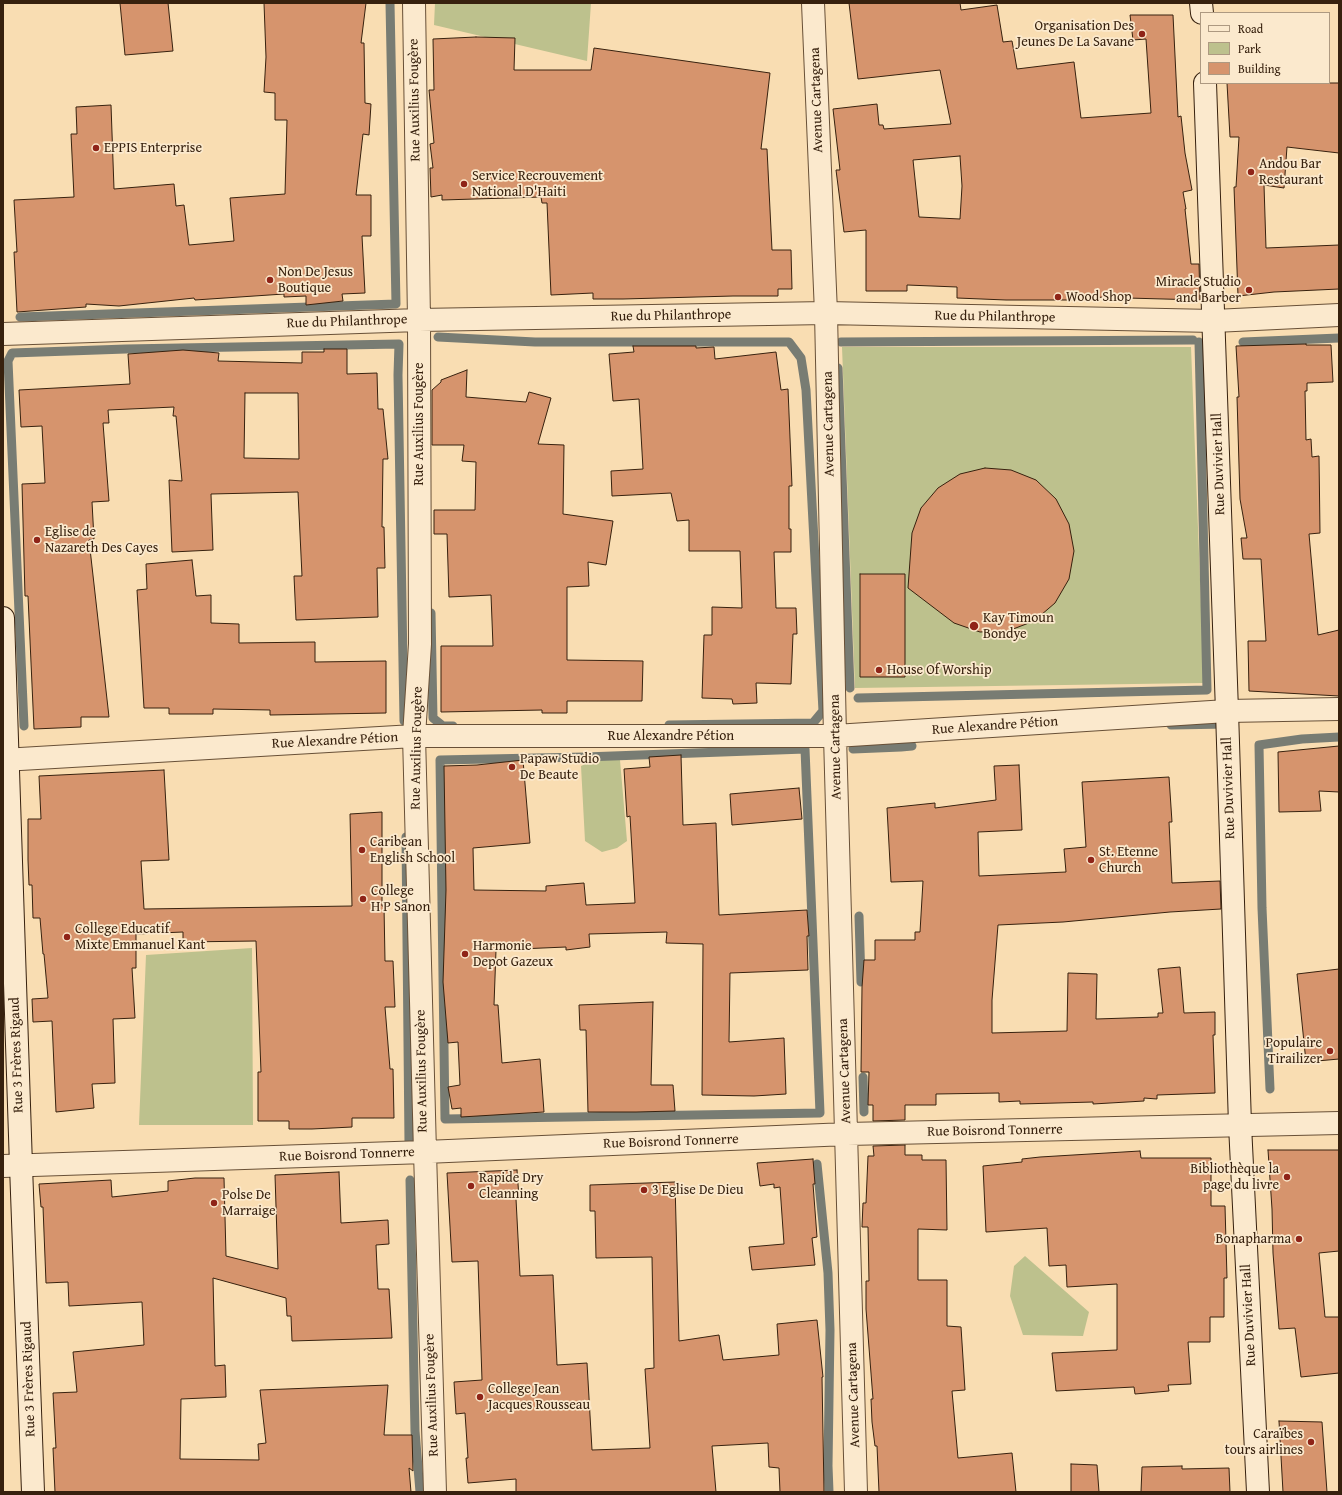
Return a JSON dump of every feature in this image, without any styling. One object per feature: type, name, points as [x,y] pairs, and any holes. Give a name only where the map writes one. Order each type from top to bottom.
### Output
[{"type":"street","name":"Rue Auxilius Fougère","points":[[414,3],[419,320],[420,644],[414,736],[424,1152],[435,1492]]},
{"type":"street","name":"Avenue Cartagena","points":[[813,3],[826,313],[835,736],[856,1492]]},
{"type":"street","name":"Rue Duvivier Hall","points":[[1204,84],[1214,321],[1240,1125],[1258,1492]]},
{"type":"street","name":"Rue du Philanthrope","points":[[3,334],[419,320],[826,313],[1214,321],[1339,315]]},
{"type":"street","name":"Rue 3 Frères Rigaud","points":[[3,618],[12,1166],[33,1492]]},
{"type":"street","name":"Rue Alexandre Pétion","points":[[5,760],[414,736],[835,736],[1227,711],[1339,709]]},
{"type":"street","name":"Rue Boisrond Tonnerre","points":[[12,1166],[424,1152],[847,1134],[1339,1123]]},
{"type":"green space","points":[[435,3],[591,3],[587,61],[434,25]]},
{"type":"green space","points":[[842,347],[1191,347],[1204,683],[855,688]]},
{"type":"green space","points":[[594,760],[620,760],[627,841],[617,848],[602,852],[585,841],[581,766]]},
{"type":"green space","points":[[252,948],[253,1125],[139,1125],[146,955]]},
{"type":"green space","points":[[1025,1256],[1089,1312],[1083,1336],[1023,1335],[1010,1296],[1014,1266]]},
{"type":"building","points":[[120,3],[168,3],[173,51],[125,55]]},
{"type":"building","points":[[264,3],[366,3],[361,43],[364,43],[365,103],[371,104],[369,135],[363,134],[356,195],[371,195],[371,236],[362,236],[365,293],[342,294],[343,301],[306,305],[306,296],[284,297],[284,294],[195,300],[194,298],[119,306],[86,304],[86,307],[17,312],[14,252],[17,252],[14,200],[74,197],[71,134],[77,134],[76,107],[111,105],[114,189],[174,184],[176,206],[184,205],[189,245],[234,241],[230,198],[285,194],[287,120],[275,120],[275,93],[264,92],[266,57]]},
{"type":"building","points":[[849,3],[960,3],[961,10],[997,5],[1003,42],[1012,41],[1017,69],[1074,62],[1081,118],[1151,113],[1146,39],[1133,40],[1130,15],[1173,15],[1178,117],[1181,116],[1185,153],[1192,190],[1183,192],[1191,264],[1199,264],[1200,300],[1091,297],[1092,300],[1006,300],[957,298],[957,287],[907,285],[907,291],[866,291],[866,230],[844,232],[836,170],[840,170],[833,109],[877,104],[879,125],[883,125],[884,129],[951,124],[940,70],[858,79]],"holes":[[[960,156],[962,186],[960,219],[919,217],[913,160]]]},
{"type":"building","points":[[476,37],[515,38],[514,70],[591,70],[594,48],[770,73],[761,149],[767,149],[772,250],[791,250],[792,289],[778,289],[778,296],[593,299],[593,293],[551,295],[547,203],[542,203],[541,197],[442,200],[442,195],[431,197],[430,168],[433,168],[430,144],[434,143],[429,90],[434,90],[433,39]]},
{"type":"building","points":[[1339,83],[1339,153],[1287,147],[1284,188],[1264,185],[1266,248],[1339,245],[1339,289],[1274,292],[1238,296],[1234,187],[1236,187],[1239,137],[1230,137],[1227,84]]},
{"type":"building","points":[[1306,344],[1331,345],[1333,382],[1307,383],[1307,391],[1305,391],[1306,440],[1311,439],[1312,457],[1319,456],[1320,533],[1309,534],[1318,635],[1339,630],[1339,696],[1249,691],[1248,641],[1266,641],[1261,559],[1243,559],[1241,538],[1247,538],[1240,499],[1237,397],[1239,397],[1236,346]]},
{"type":"building","points":[[633,346],[696,346],[696,348],[714,347],[715,359],[776,352],[781,390],[788,389],[792,486],[789,486],[789,529],[791,529],[791,552],[774,552],[776,608],[796,608],[797,634],[793,634],[791,684],[756,683],[757,703],[733,704],[732,699],[702,698],[704,635],[712,635],[712,607],[742,608],[740,551],[689,551],[689,520],[677,521],[671,493],[612,496],[611,471],[643,469],[639,399],[613,401],[609,354],[634,352]]},
{"type":"building","points":[[324,349],[347,349],[347,374],[377,373],[378,409],[383,409],[388,459],[383,459],[382,527],[384,527],[385,568],[377,568],[378,617],[296,620],[294,576],[302,576],[298,492],[211,494],[213,550],[172,552],[169,480],[182,481],[176,416],[173,416],[174,407],[108,410],[109,423],[103,423],[109,501],[92,502],[94,539],[89,540],[109,717],[81,717],[81,727],[34,729],[28,596],[25,596],[22,484],[45,483],[42,426],[21,427],[19,390],[130,384],[128,354],[183,350],[219,353],[218,361],[302,363],[302,352],[324,352]],"holes":[[[245,393],[298,393],[299,459],[244,458]]]},
{"type":"building","points":[[467,370],[466,397],[526,402],[529,392],[551,398],[538,444],[564,445],[563,514],[613,521],[606,565],[588,562],[589,586],[567,587],[567,660],[643,661],[642,701],[567,701],[567,713],[542,713],[542,710],[441,712],[441,646],[493,646],[491,595],[449,597],[447,534],[434,534],[434,510],[475,510],[476,462],[462,461],[464,445],[432,445],[432,390],[441,382],[441,380]]},
{"type":"building","points":[[985,468],[1011,470],[1036,480],[1056,499],[1069,524],[1074,551],[1069,579],[1055,603],[1034,621],[1008,631],[980,632],[954,623],[908,588],[912,533],[921,508],[938,488],[960,474]]},
{"type":"building","points":[[192,560],[196,596],[211,595],[211,623],[239,624],[239,643],[315,642],[315,662],[386,661],[386,713],[270,715],[270,710],[213,709],[213,714],[169,714],[169,708],[144,708],[137,590],[147,589],[146,564]]},
{"type":"building","points":[[860,574],[905,574],[905,677],[860,677]]},
{"type":"building","points":[[1339,746],[1339,792],[1319,791],[1321,811],[1279,812],[1278,752]]},
{"type":"building","points":[[681,755],[683,825],[716,823],[719,915],[807,910],[809,936],[807,936],[808,970],[730,973],[729,1042],[784,1038],[786,1094],[754,1096],[702,1095],[703,944],[666,943],[667,932],[589,934],[590,947],[566,950],[566,947],[496,950],[494,1005],[498,1005],[502,1063],[540,1059],[544,1112],[461,1117],[461,1108],[452,1109],[448,1087],[460,1085],[458,1042],[448,1043],[443,982],[446,890],[444,766],[477,765],[523,760],[530,843],[473,848],[474,890],[546,891],[546,886],[584,883],[586,905],[635,903],[630,816],[627,817],[624,769],[650,767],[649,757]]},
{"type":"building","points":[[1019,765],[1022,830],[978,832],[979,876],[1066,872],[1064,849],[1086,847],[1082,782],[1169,777],[1172,822],[1169,822],[1172,883],[1220,881],[1221,909],[1063,922],[998,925],[992,1000],[992,1033],[1067,1031],[1068,973],[1097,974],[1096,1019],[1158,1017],[1158,1013],[1163,1013],[1158,969],[1180,967],[1184,1013],[1215,1012],[1215,1035],[1213,1035],[1215,1093],[1157,1095],[1157,1099],[1144,1098],[1144,1101],[1093,1104],[1093,1102],[1020,1104],[1020,1101],[999,1102],[999,1093],[936,1094],[936,1105],[905,1105],[905,1120],[873,1121],[873,1105],[868,1105],[869,1072],[861,1072],[862,987],[864,960],[875,960],[875,940],[915,940],[915,932],[920,932],[923,881],[891,882],[887,808],[935,803],[935,808],[996,800],[994,766]]},
{"type":"building","points":[[164,770],[169,860],[141,861],[144,909],[352,906],[350,814],[382,812],[382,906],[384,906],[385,961],[393,961],[395,1007],[385,1007],[390,1069],[393,1069],[394,1118],[352,1118],[352,1127],[312,1129],[289,1129],[289,1121],[258,1121],[258,1072],[261,1072],[256,941],[183,942],[183,932],[136,934],[136,968],[132,968],[135,1018],[113,1019],[115,1083],[92,1084],[94,1108],[56,1112],[52,1021],[33,1022],[32,999],[48,998],[40,918],[33,918],[32,885],[29,885],[28,819],[41,819],[39,776]]},
{"type":"building","points":[[799,788],[802,819],[732,825],[730,794]]},
{"type":"building","points":[[1339,969],[1339,1059],[1306,1062],[1297,974]]},
{"type":"building","points":[[653,1002],[651,1085],[673,1085],[675,1111],[588,1112],[586,1030],[580,1030],[579,1005]]},
{"type":"building","points":[[905,1145],[905,1155],[922,1155],[922,1160],[946,1160],[947,1230],[918,1229],[918,1280],[947,1280],[947,1326],[961,1327],[965,1390],[952,1391],[958,1458],[1012,1453],[1016,1492],[879,1492],[877,1446],[875,1446],[872,1422],[871,1399],[873,1399],[866,1309],[866,1281],[869,1281],[868,1227],[862,1227],[863,1203],[866,1203],[868,1156],[874,1156],[873,1146]]},
{"type":"building","points":[[1268,1150],[1339,1150],[1339,1251],[1319,1253],[1325,1317],[1339,1317],[1339,1373],[1301,1377],[1295,1328],[1279,1329],[1273,1253]]},
{"type":"building","points":[[1140,1151],[1141,1158],[1211,1158],[1211,1206],[1225,1206],[1227,1278],[1224,1278],[1224,1317],[1210,1317],[1210,1342],[1188,1342],[1191,1384],[1168,1385],[1169,1391],[1135,1394],[1134,1387],[1056,1391],[1052,1353],[1117,1350],[1117,1284],[1067,1287],[1066,1265],[1049,1266],[1047,1228],[986,1232],[983,1166],[1022,1162],[1022,1159],[1040,1157]]},
{"type":"building","points":[[813,1159],[815,1184],[813,1184],[817,1237],[812,1238],[815,1265],[752,1270],[749,1247],[784,1244],[780,1187],[774,1188],[774,1184],[760,1186],[757,1163]]},
{"type":"building","points":[[517,1170],[519,1198],[516,1199],[520,1276],[553,1275],[557,1365],[587,1363],[592,1450],[650,1448],[645,1369],[654,1368],[652,1257],[596,1258],[595,1211],[590,1211],[590,1185],[675,1182],[679,1341],[719,1335],[723,1360],[779,1355],[777,1324],[817,1320],[823,1377],[824,1492],[780,1492],[779,1468],[769,1467],[768,1443],[712,1446],[716,1492],[516,1492],[516,1479],[468,1483],[465,1413],[456,1414],[454,1382],[482,1380],[478,1261],[452,1262],[447,1173]]},
{"type":"building","points":[[339,1172],[341,1223],[388,1220],[389,1244],[376,1245],[378,1289],[389,1289],[392,1338],[292,1341],[291,1316],[287,1316],[286,1298],[213,1278],[215,1366],[225,1365],[226,1397],[181,1399],[180,1459],[259,1460],[258,1444],[266,1443],[260,1390],[388,1385],[384,1435],[412,1435],[413,1471],[409,1468],[411,1492],[55,1492],[53,1448],[56,1448],[53,1393],[77,1392],[73,1352],[144,1345],[142,1302],[69,1306],[68,1282],[46,1283],[43,1207],[41,1207],[39,1184],[111,1180],[112,1197],[168,1191],[168,1181],[195,1178],[224,1178],[226,1256],[278,1269],[275,1175]]},
{"type":"building","points":[[1279,1421],[1322,1422],[1327,1492],[1283,1492]]},
{"type":"building","points":[[1071,1464],[1097,1465],[1099,1492],[1071,1492]]},
{"type":"building","points":[[1182,1466],[1182,1469],[1229,1468],[1230,1492],[1141,1492],[1142,1467]]},
{"type":"waterway","points":[[20,317],[396,304],[390,3]]},
{"type":"waterway","points":[[438,337],[535,342],[789,342],[801,358],[806,390],[823,711],[813,723],[669,725]]},
{"type":"waterway","points":[[1243,342],[1339,338]]},
{"type":"waterway","points":[[841,342],[1193,340]]},
{"type":"waterway","points":[[858,698],[1207,690],[1199,342]]},
{"type":"waterway","points":[[24,726],[8,361],[12,353],[126,349],[399,344],[398,375],[404,721]]},
{"type":"waterway","points":[[838,368],[850,688]]},
{"type":"waterway","points":[[431,613],[433,718],[443,726],[453,726]]},
{"type":"waterway","points":[[1171,725],[1228,724]]},
{"type":"waterway","points":[[1270,1089],[1262,908],[1259,745],[1302,739],[1339,737]]},
{"type":"waterway","points":[[853,749],[912,746]]},
{"type":"waterway","points":[[805,749],[820,1113],[445,1119],[440,760],[585,757],[805,749]]},
{"type":"waterway","points":[[406,837],[409,1144]]},
{"type":"waterway","points":[[859,916],[861,982]]},
{"type":"waterway","points":[[863,1077],[864,1112]]},
{"type":"waterway","points":[[817,1164],[828,1273],[830,1330],[829,1492]]},
{"type":"waterway","points":[[410,1180],[415,1431],[420,1492]]},
{"type":"place","name":"Organisation Des Jeunes De La Savane","points":[[1142,34]]},
{"type":"place","name":"EPPIS Enterprise","points":[[96,148]]},
{"type":"place","name":"Andou Bar Restaurant","points":[[1251,172]]},
{"type":"place","name":"Service Recrouvement National D'Haiti","points":[[464,184]]},
{"type":"place","name":"Non De Jesus Boutique","points":[[270,280]]},
{"type":"place","name":"Miracle Studio and Barber","points":[[1249,290]]},
{"type":"place","name":"Wood Shop","points":[[1058,297]]},
{"type":"place","name":"Eglise de Nazareth Des Cayes","points":[[37,540]]},
{"type":"place","name":"Kay Timoun Bondye","points":[[974,626]]},
{"type":"place","name":"House Of Worship","points":[[879,670]]},
{"type":"place","name":"Papaw Studio De Beaute","points":[[512,767]]},
{"type":"place","name":"Caribean English School","points":[[362,850]]},
{"type":"place","name":"St. Etenne Church","points":[[1091,860]]},
{"type":"place","name":"College H P Sanon","points":[[363,899]]},
{"type":"place","name":"College Educatif Mixte Emmanuel Kant","points":[[67,937]]},
{"type":"place","name":"Harmonie Depot Gazeux","points":[[465,954]]},
{"type":"place","name":"Populaire Tirailizer","points":[[1330,1051]]},
{"type":"place","name":"Bibliothèque la page du livre","points":[[1287,1177]]},
{"type":"place","name":"Rapide Dry Cleanning","points":[[471,1186]]},
{"type":"place","name":"3 Eglise De Dieu","points":[[644,1190]]},
{"type":"place","name":"Polse De Marraige","points":[[214,1203]]},
{"type":"place","name":"Bonapharma","points":[[1299,1239]]},
{"type":"place","name":"College Jean Jacques Rousseau","points":[[480,1397]]},
{"type":"place","name":"Caraïbes tours airlines","points":[[1311,1442]]}]
